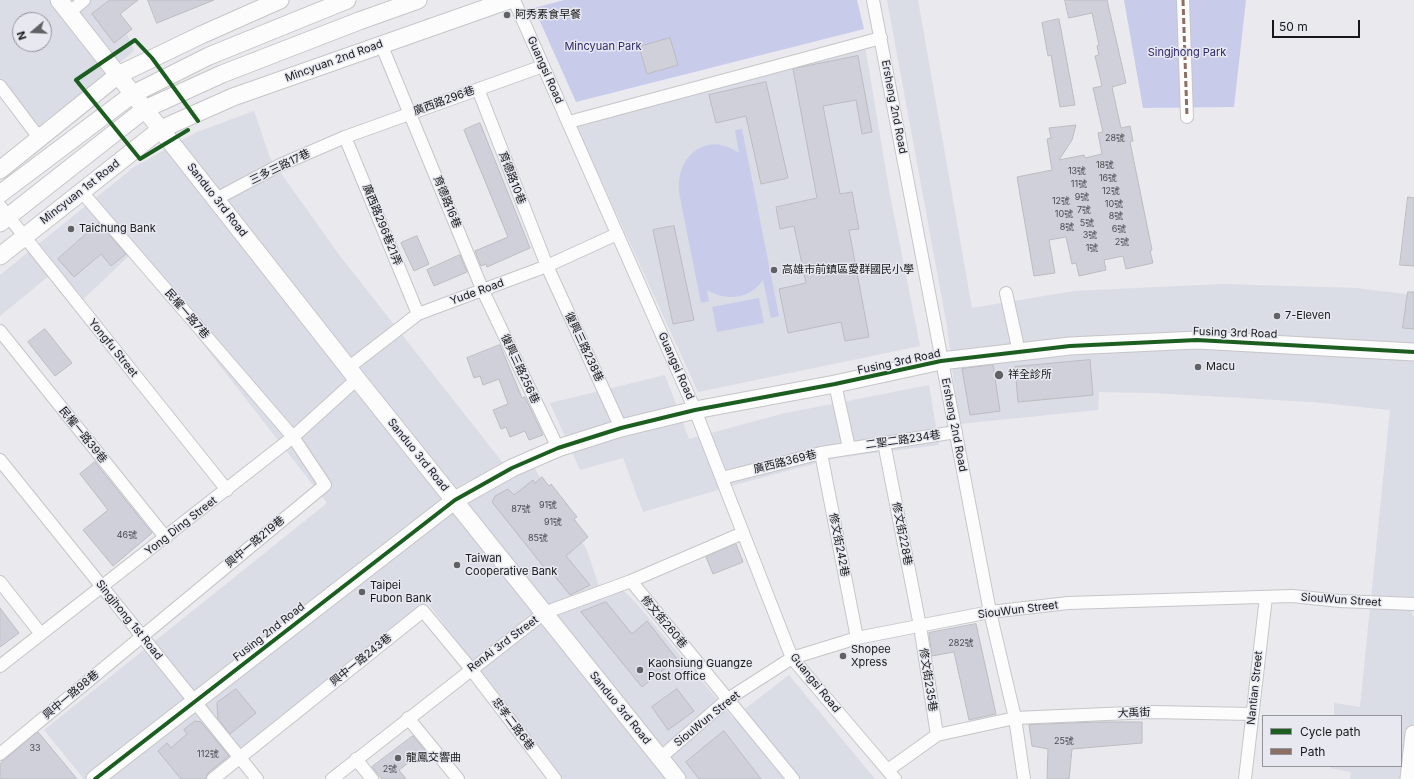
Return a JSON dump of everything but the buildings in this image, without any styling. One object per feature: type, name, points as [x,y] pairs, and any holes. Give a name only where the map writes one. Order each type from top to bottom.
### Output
[{"type":"street","points":[[64,6],[84,0]]},
{"type":"street","points":[[0,194],[133,94],[209,56],[347,0]]},
{"type":"street","points":[[3,215],[145,109],[222,74],[359,20],[418,0]]},
{"type":"street","name":"Mincyuan 2nd Road","points":[[161,129],[233,97],[509,0]]},
{"type":"street","name":"Guangsi Road","points":[[514,0],[695,410],[792,658],[891,775]]},
{"type":"street","name":"Ersheng 2nd Road","points":[[873,0],[990,612],[1015,718],[1024,779]]},
{"type":"street","points":[[1183,0],[1187,117]]},
{"type":"street","points":[[0,170],[118,75],[269,2]]},
{"type":"street","name":"Sanduo 3rd Road","points":[[64,6],[352,374],[455,500],[677,779]]},
{"type":"street","points":[[569,122],[881,38]]},
{"type":"street","name":"育德路16巷","points":[[381,44],[411,113],[483,290]]},
{"type":"street","name":"廣西路296巷","points":[[345,137],[543,66]]},
{"type":"street","points":[[0,86],[40,139]]},
{"type":"street","name":"育德路10巷","points":[[478,89],[547,266]]},
{"type":"street","name":"Mincyuan 1st Road","points":[[0,256],[161,129]]},
{"type":"street","name":"三多三路17巷","points":[[216,199],[280,165],[345,137]]},
{"type":"street","name":"廣西路296巷21弄","points":[[345,137],[418,314]]},
{"type":"street","name":"民權一路7巷","points":[[81,191],[293,437]]},
{"type":"street","name":"Yongfu Street","points":[[3,215],[24,236],[226,490]]},
{"type":"street","name":"Yude Road","points":[[352,374],[418,314],[547,266],[617,234]]},
{"type":"street","name":"復興三路238巷","points":[[547,266],[620,428]]},
{"type":"street","name":"復興三路256巷","points":[[483,290],[558,448]]},
{"type":"street","points":[[1006,293],[1019,352]]},
{"type":"street","name":"民權一路39巷","points":[[0,331],[166,538]]},
{"type":"street","name":"Fusing 3rd Road","points":[[455,500],[512,468],[558,448],[620,428],[695,410],[835,384],[942,361],[1070,346],[1197,340],[1414,352]]},
{"type":"street","name":"Yong Ding Street","points":[[0,666],[166,538],[293,437],[352,374]]},
{"type":"street","points":[[835,384],[849,448]]},
{"type":"street","name":"二聖二路234巷","points":[[849,448],[956,432]]},
{"type":"street","name":"興中一路219巷","points":[[142,636],[325,485],[293,437]]},
{"type":"street","name":"修文街228巷","points":[[884,443],[920,626]]},
{"type":"street","name":"廣西路369巷","points":[[722,478],[821,453],[849,448]]},
{"type":"street","name":"修文街242巷","points":[[821,453],[857,638]]},
{"type":"street","name":"Singjhong 1st Road","points":[[0,460],[257,779]]},
{"type":"street","name":"Fusing 2nd Road","points":[[95,779],[455,500]]},
{"type":"street","name":"RenAi 3rd Street","points":[[332,779],[544,613],[631,581],[743,534]]},
{"type":"street","name":"修文街260巷","points":[[631,581],[793,779]]},
{"type":"street","points":[[0,582],[42,634]]},
{"type":"street","name":"SiouWun Street","points":[[660,758],[728,699],[792,658],[857,638],[990,612],[1068,603],[1292,596],[1340,601],[1414,604]]},
{"type":"street","name":"Nantian Street","points":[[1245,779],[1266,597]]},
{"type":"street","name":"興中一路243巷","points":[[239,757],[423,611],[471,669]]},
{"type":"street","name":"修文街235巷","points":[[920,626],[937,735]]},
{"type":"street","name":"興中一路98巷","points":[[0,754],[142,636]]},
{"type":"street","name":"忠孝二路6巷","points":[[471,669],[555,779]]},
{"type":"street","name":"大禹街","points":[[937,735],[1015,718],[1152,712],[1252,714]]},
{"type":"street","points":[[408,718],[458,779]]},
{"type":"street","points":[[1409,779],[1414,734]]},
{"type":"street","points":[[891,775],[937,735]]},
{"type":"street","points":[[213,779],[239,757]]},
{"type":"street","points":[[356,759],[372,779]]},
{"type":"shaded area","points":[[0,0],[113,0],[134,51],[38,127],[0,78]]},
{"type":"shaded area","points":[[887,0],[918,0],[972,308],[1074,291],[1222,284],[1356,288],[1414,295],[1414,598],[1412,615],[1414,616],[1414,779],[1350,779],[1351,772],[1330,768],[1402,767],[1402,715],[1334,715],[1334,703],[1360,707],[1390,410],[1312,402],[1153,393],[1099,392],[1098,410],[959,424],[947,326]]},
{"type":"shaded area","name":"高雄市前鎮區愛群國民小學","points":[[865,46],[890,195],[920,346],[698,392],[576,125]]},
{"type":"shaded area","points":[[254,111],[270,158],[340,256],[503,463],[511,472],[533,465],[545,488],[586,548],[599,586],[614,581],[636,603],[733,718],[789,675],[875,779],[562,779],[427,602],[208,779],[84,779],[44,730],[327,503],[132,253],[75,307],[50,275],[0,316],[0,275],[134,167],[197,132]]},
{"type":"shaded area","points":[[665,375],[689,439],[781,414],[929,385],[939,445],[836,458],[738,484],[643,512],[623,458],[580,470],[550,403]]},
{"type":"green space","name":"Mincyuan Park","points":[[564,0],[857,0],[864,29],[576,102],[534,8]]},
{"type":"green space","name":"Singjhong Park","points":[[1124,0],[1246,0],[1234,107],[1143,108]]},
{"type":"green space","points":[[742,129],[779,316],[771,318],[763,280],[751,292],[737,297],[722,296],[707,290],[709,301],[701,303],[679,192],[679,179],[683,167],[688,158],[696,150],[705,146],[716,145],[727,147],[739,153],[735,130]]},
{"type":"green space","points":[[759,298],[764,323],[717,332],[712,307]]},
{"type":"marked path","points":[[1183,0],[1187,117]]},
{"type":"cycle path","points":[[188,130],[140,159],[76,80],[135,40],[152,58],[198,121]]},
{"type":"cycle path","points":[[95,779],[455,500],[512,468],[558,448],[621,428],[695,410],[835,384],[941,361],[1070,346],[1197,340],[1414,352]]},
{"type":"place","name":"阿秀素食早餐","points":[[507,15]]},
{"type":"place","name":"Taichung Bank","points":[[71,229]]},
{"type":"place","name":"高雄市前鎮區愛群國民小學","points":[[774,270]]},
{"type":"place","name":"7-Eleven","points":[[1277,316]]},
{"type":"place","name":"Macu","points":[[1198,367]]},
{"type":"place","name":"祥全診所","points":[[999,375]]},
{"type":"place","name":"Taiwan Cooperative Bank","points":[[457,565]]},
{"type":"place","name":"Taipei Fubon Bank","points":[[362,592]]},
{"type":"place","name":"Shopee Xpress","points":[[843,656]]},
{"type":"place","name":"Kaohsiung Guangze Post Office","points":[[640,670]]},
{"type":"place","name":"龍鳳交響曲","points":[[398,758]]}]
